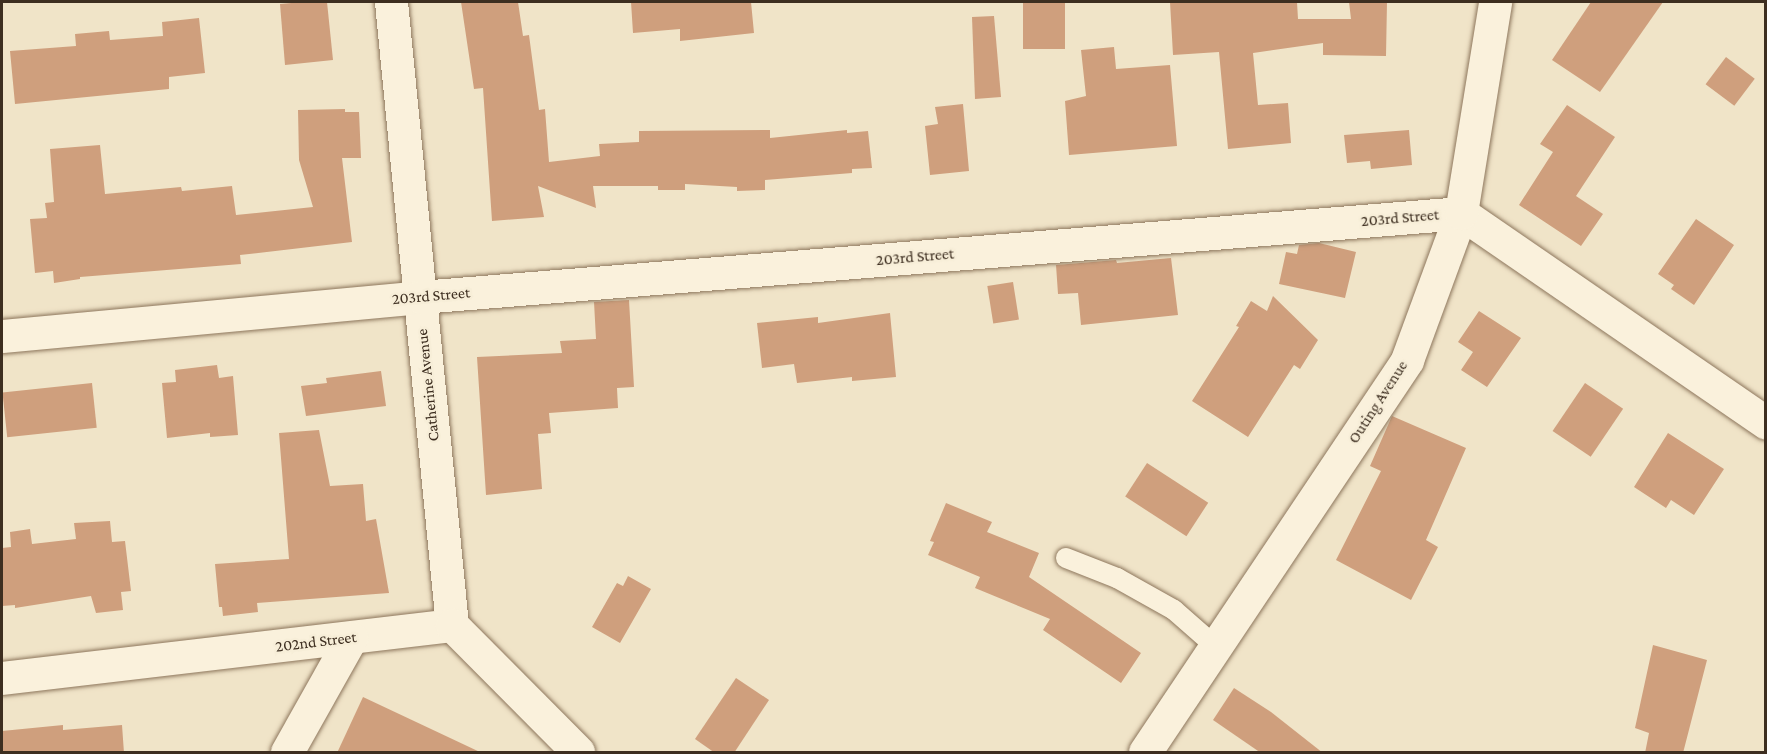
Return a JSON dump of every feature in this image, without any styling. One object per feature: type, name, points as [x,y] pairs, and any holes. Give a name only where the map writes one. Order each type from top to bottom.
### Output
[{"type":"street","name":"Catherine Avenue","points":[[391,2],[452,625]]},
{"type":"street","name":"Outing Avenue","points":[[1155,749],[1215,646],[1407,360],[1461,213],[1495,2]]},
{"type":"street","name":"203rd Street","points":[[2,336],[420,297],[1461,213],[1766,423]]},
{"type":"street","name":"202nd Street","points":[[2,678],[452,625]]},
{"type":"street","points":[[452,625],[578,753]]},
{"type":"street","points":[[287,753],[351,638]]},
{"type":"lane","points":[[1066,558],[1117,578],[1174,610],[1215,646]]},
{"type":"building","points":[[327,2],[333,60],[285,65],[280,4]]},
{"type":"building","points":[[461,2],[518,2],[523,36],[529,35],[539,110],[545,109],[549,162],[600,156],[599,144],[639,142],[639,131],[770,130],[770,138],[847,130],[847,133],[868,131],[872,168],[852,169],[852,173],[765,180],[765,190],[737,191],[737,187],[685,184],[685,190],[658,190],[658,186],[593,186],[596,208],[538,186],[544,217],[492,221],[483,88],[474,89]]},
{"type":"building","points":[[631,2],[751,2],[754,33],[680,41],[680,29],[633,33]]},
{"type":"building","points":[[1023,2],[1065,2],[1065,49],[1023,49]]},
{"type":"building","points":[[1170,2],[1297,2],[1298,19],[1351,19],[1349,2],[1387,2],[1386,56],[1323,55],[1323,43],[1253,53],[1258,105],[1288,103],[1291,143],[1228,149],[1219,52],[1173,55]]},
{"type":"building","points":[[1591,2],[1663,2],[1600,92],[1552,60]]},
{"type":"building","points":[[994,16],[1001,97],[975,99],[972,17]]},
{"type":"building","points":[[199,18],[205,73],[169,77],[169,89],[15,104],[10,51],[76,46],[75,34],[109,31],[110,40],[163,36],[162,22]]},
{"type":"building","points":[[1114,47],[1116,69],[1170,65],[1177,146],[1069,155],[1065,101],[1086,96],[1081,50]]},
{"type":"building","points":[[1726,57],[1755,79],[1734,106],[1706,84]]},
{"type":"building","points":[[963,104],[969,171],[930,175],[925,126],[938,124],[935,107]]},
{"type":"building","points":[[1567,105],[1615,137],[1576,196],[1603,214],[1581,246],[1519,205],[1553,152],[1540,144]]},
{"type":"building","points":[[345,109],[345,112],[359,112],[361,158],[342,158],[352,242],[240,255],[241,264],[80,277],[80,279],[54,283],[53,271],[35,273],[30,219],[47,218],[45,203],[54,202],[50,149],[100,145],[105,194],[181,187],[182,191],[232,186],[236,215],[313,207],[299,160],[298,110]]},
{"type":"building","points":[[1409,130],[1412,165],[1371,169],[1370,161],[1347,163],[1344,135]]},
{"type":"building","points":[[1696,219],[1734,245],[1694,305],[1671,289],[1674,285],[1658,274]]},
{"type":"building","points":[[1319,243],[1356,252],[1345,298],[1279,284],[1286,252],[1297,254],[1299,245]]},
{"type":"building","points":[[1171,258],[1178,315],[1081,325],[1078,293],[1058,294],[1056,265]]},
{"type":"building","points":[[1013,282],[1019,320],[993,324],[987,286]]},
{"type":"building","points":[[1273,296],[1318,340],[1300,369],[1294,365],[1248,437],[1192,401],[1239,327],[1236,326],[1251,301],[1267,311]]},
{"type":"building","points":[[629,300],[634,387],[617,388],[618,408],[549,413],[551,433],[538,434],[542,489],[486,495],[477,357],[562,353],[560,341],[596,339],[594,302]]},
{"type":"building","points":[[1479,311],[1521,338],[1487,387],[1461,370],[1473,352],[1458,342]]},
{"type":"building","points":[[890,313],[896,377],[852,381],[852,377],[797,383],[794,364],[762,368],[757,323],[818,317],[818,323]]},
{"type":"building","points":[[217,365],[219,378],[233,376],[238,435],[210,437],[210,433],[167,438],[162,383],[176,382],[175,370]]},
{"type":"building","points":[[381,371],[386,406],[306,416],[301,386],[327,383],[326,378]]},
{"type":"building","points":[[92,383],[97,428],[7,437],[2,392]]},
{"type":"building","points":[[1585,383],[1623,409],[1591,457],[1553,431]]},
{"type":"building","points":[[1392,416],[1466,448],[1426,540],[1438,547],[1411,600],[1336,560],[1381,471],[1370,466]]},
{"type":"building","points":[[319,430],[330,486],[363,484],[366,521],[376,519],[389,593],[257,603],[258,612],[223,616],[222,607],[219,607],[215,564],[289,559],[279,433]]},
{"type":"building","points":[[1668,433],[1724,469],[1694,515],[1671,500],[1666,508],[1634,487]]},
{"type":"building","points":[[1147,463],[1208,503],[1186,536],[1125,497]]},
{"type":"building","points":[[946,503],[992,522],[987,532],[1039,553],[1029,577],[1141,653],[1121,683],[1043,630],[1050,619],[975,588],[980,577],[928,555],[934,542],[930,541]]},
{"type":"building","points":[[110,521],[112,542],[125,541],[131,591],[121,592],[123,610],[96,613],[91,596],[15,608],[15,605],[2,606],[2,548],[11,547],[10,532],[30,529],[32,544],[76,539],[74,523]]},
{"type":"building","points":[[628,576],[651,589],[620,643],[592,627],[617,583],[623,586]]},
{"type":"building","points":[[1653,645],[1707,660],[1683,753],[1645,753],[1649,733],[1635,728]]},
{"type":"building","points":[[736,678],[769,700],[734,753],[715,753],[695,739]]},
{"type":"building","points":[[1234,688],[1271,712],[1323,753],[1261,753],[1213,720]]},
{"type":"building","points":[[363,697],[482,753],[337,753]]},
{"type":"building","points":[[63,725],[63,730],[122,725],[124,753],[2,753],[2,731]]}]
